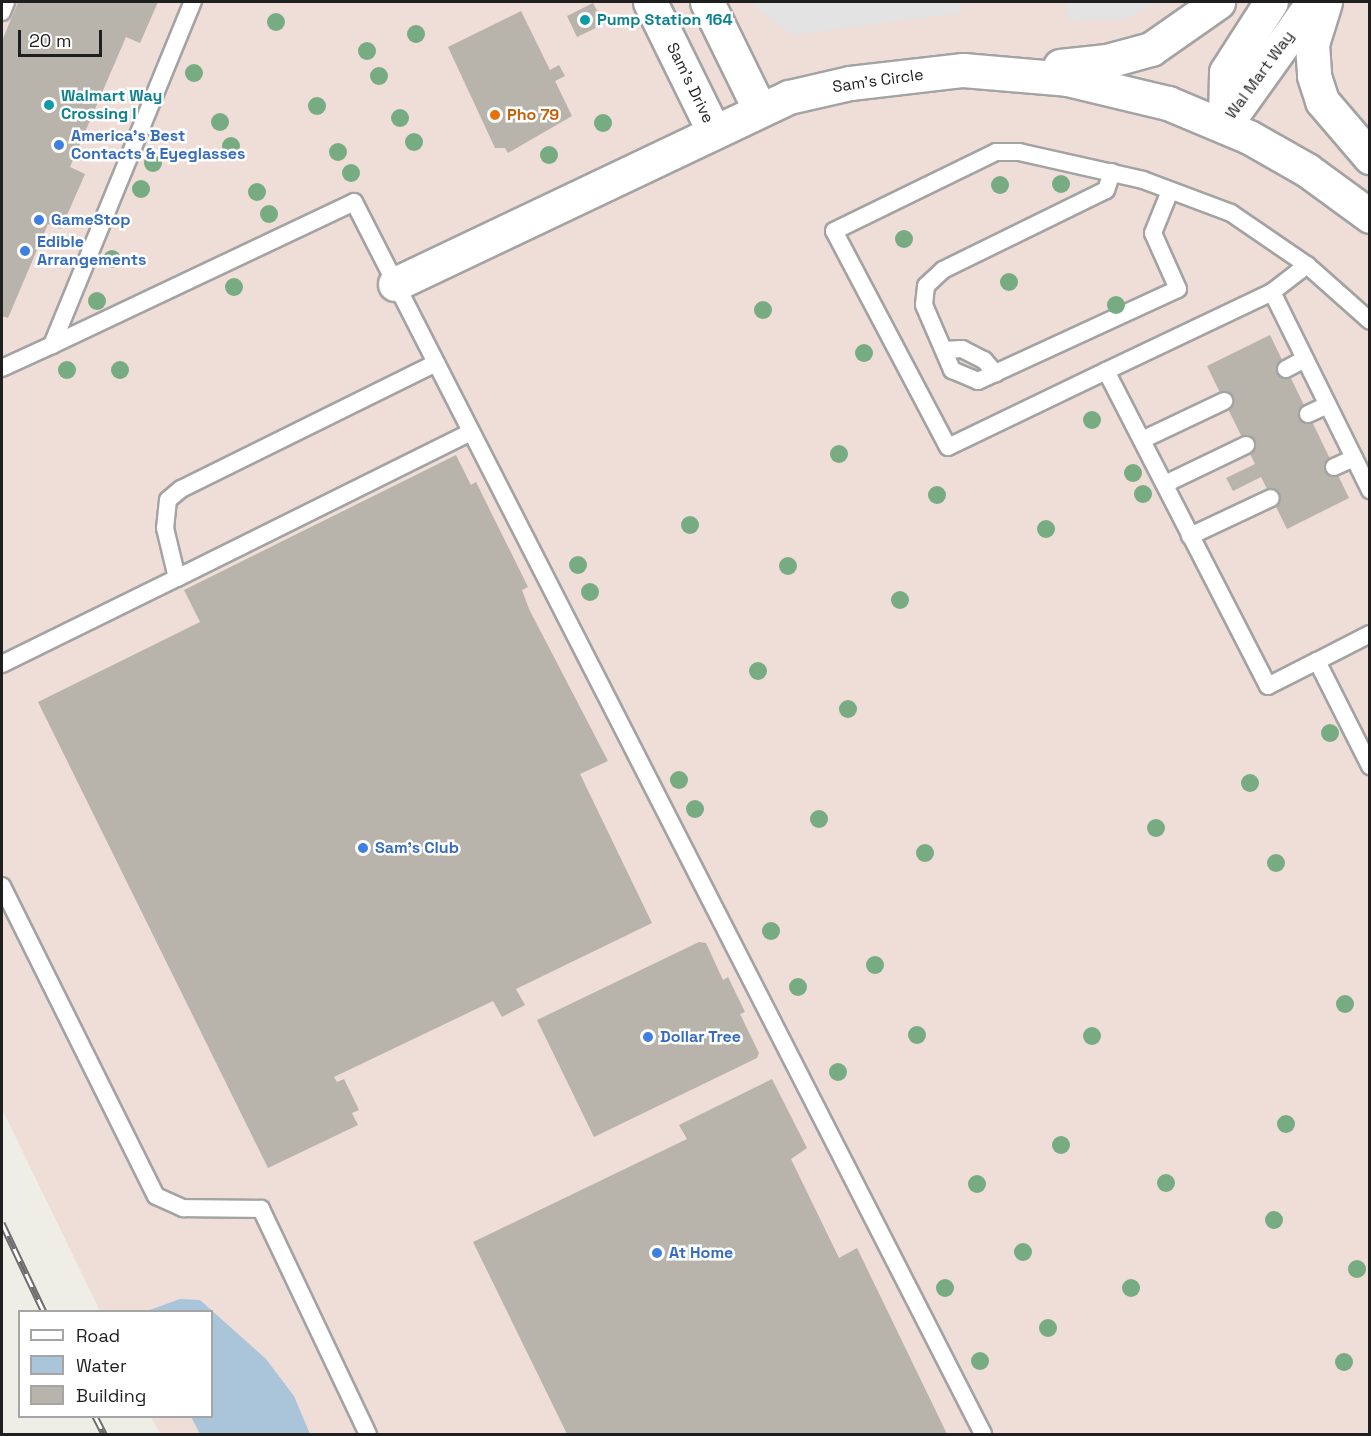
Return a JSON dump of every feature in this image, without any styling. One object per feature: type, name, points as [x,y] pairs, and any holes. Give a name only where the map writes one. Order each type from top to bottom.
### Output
[{"type":"street","name":"Sam's Drive","points":[[650,2],[714,132]]},
{"type":"street","points":[[707,2],[760,110]]},
{"type":"street","points":[[998,71],[1133,56],[1151,49],[1218,2]]},
{"type":"street","name":"Wal Mart Way","points":[[1225,125],[1226,72],[1271,2]]},
{"type":"street","name":"Wal Mart Way","points":[[1225,125],[1313,2]]},
{"type":"street","name":"Wal Mart Way","points":[[1325,2],[1312,44],[1314,76],[1322,101],[1370,157]]},
{"type":"street","name":"Sam's Circle","points":[[395,284],[789,97],[850,83],[998,71],[1102,84],[1225,125],[1307,171],[1370,216]]},
{"type":"lane","points":[[2,12],[6,2]]},
{"type":"lane","points":[[52,345],[193,2]]},
{"type":"lane","points":[[1307,265],[1272,292],[948,447],[834,231],[996,152],[1051,158],[1112,172],[1170,190],[1231,213],[1307,265],[1370,321]]},
{"type":"lane","points":[[1112,172],[1106,190],[943,270],[926,286],[924,305],[952,370],[978,381],[1179,289],[1153,233],[1170,190]]},
{"type":"lane","points":[[2,368],[354,202],[983,1434]]},
{"type":"lane","points":[[1272,292],[1370,490]]},
{"type":"lane","points":[[1286,369],[1305,359]]},
{"type":"lane","points":[[177,578],[165,528],[168,500],[181,489],[436,363]]},
{"type":"lane","points":[[1106,371],[1268,686],[1370,634]]},
{"type":"lane","points":[[1142,440],[1224,401]]},
{"type":"lane","points":[[1308,414],[1327,405]]},
{"type":"lane","points":[[2,664],[471,432]]},
{"type":"lane","points":[[1165,484],[1246,445]]},
{"type":"lane","points":[[1334,467],[1354,458]]},
{"type":"lane","points":[[1190,536],[1272,498]]},
{"type":"lane","points":[[1317,661],[1370,766]]},
{"type":"lane","points":[[2,886],[156,1196],[183,1208],[261,1209],[368,1434]]},
{"type":"shaded area","points":[[2,2],[1369,2],[1369,1434],[160,1434],[152,1418],[213,1418],[213,1310],[100,1310],[2,1109]]},
{"type":"shaded area","points":[[754,2],[960,2],[961,13],[794,35],[759,11]]},
{"type":"shaded area","points":[[1068,2],[1158,2],[1124,20],[1067,21]]},
{"type":"water","points":[[180,1299],[200,1300],[211,1310],[150,1310]]},
{"type":"water","points":[[213,1312],[266,1359],[294,1396],[310,1434],[200,1434],[192,1418],[213,1418]]},
{"type":"building","name":"Walmart Way Crossing I","points":[[18,2],[158,2],[140,43],[126,37],[70,167],[85,174],[61,229],[48,224],[8,318],[2,316],[2,41]]},
{"type":"building","name":"Pump Station 164","points":[[593,3],[604,24],[577,37],[567,16]]},
{"type":"building","points":[[521,11],[550,70],[559,65],[565,76],[555,81],[572,116],[508,153],[505,148],[495,148],[448,47]]},
{"type":"building","points":[[1270,335],[1349,498],[1287,529],[1261,477],[1233,491],[1226,478],[1255,464],[1207,366]]},
{"type":"building","name":"Sam's Club","points":[[456,455],[471,485],[476,482],[528,587],[522,590],[529,609],[608,761],[580,774],[652,923],[516,989],[525,1005],[502,1017],[493,1001],[334,1077],[337,1082],[344,1079],[359,1110],[352,1113],[358,1125],[268,1168],[38,702],[200,622],[184,590]]},
{"type":"building","name":"Dollar Tree","points":[[699,942],[706,943],[723,980],[728,977],[745,1012],[740,1014],[759,1053],[757,1058],[594,1137],[537,1020]]},
{"type":"building","name":"At Home","points":[[772,1079],[807,1148],[791,1159],[839,1258],[857,1248],[947,1434],[567,1434],[473,1242],[687,1139],[679,1125]]},
{"type":"railway","points":[[2,1223],[43,1310]]},
{"type":"railway","points":[[96,1418],[104,1434]]},
{"type":"place","name":"Pump Station 164","points":[[585,20]]},
{"type":"place","name":"Walmart Way Crossing I","points":[[49,105]]},
{"type":"place","name":"Pho 79","points":[[495,115]]},
{"type":"place","name":"America's Best Contacts & Eyeglasses","points":[[59,145]]},
{"type":"place","name":"GameStop","points":[[39,220]]},
{"type":"place","name":"Edible Arrangements","points":[[25,251]]},
{"type":"place","name":"Sam's Club","points":[[363,848]]},
{"type":"place","name":"Dollar Tree","points":[[648,1037]]},
{"type":"place","name":"At Home","points":[[657,1253]]}]
